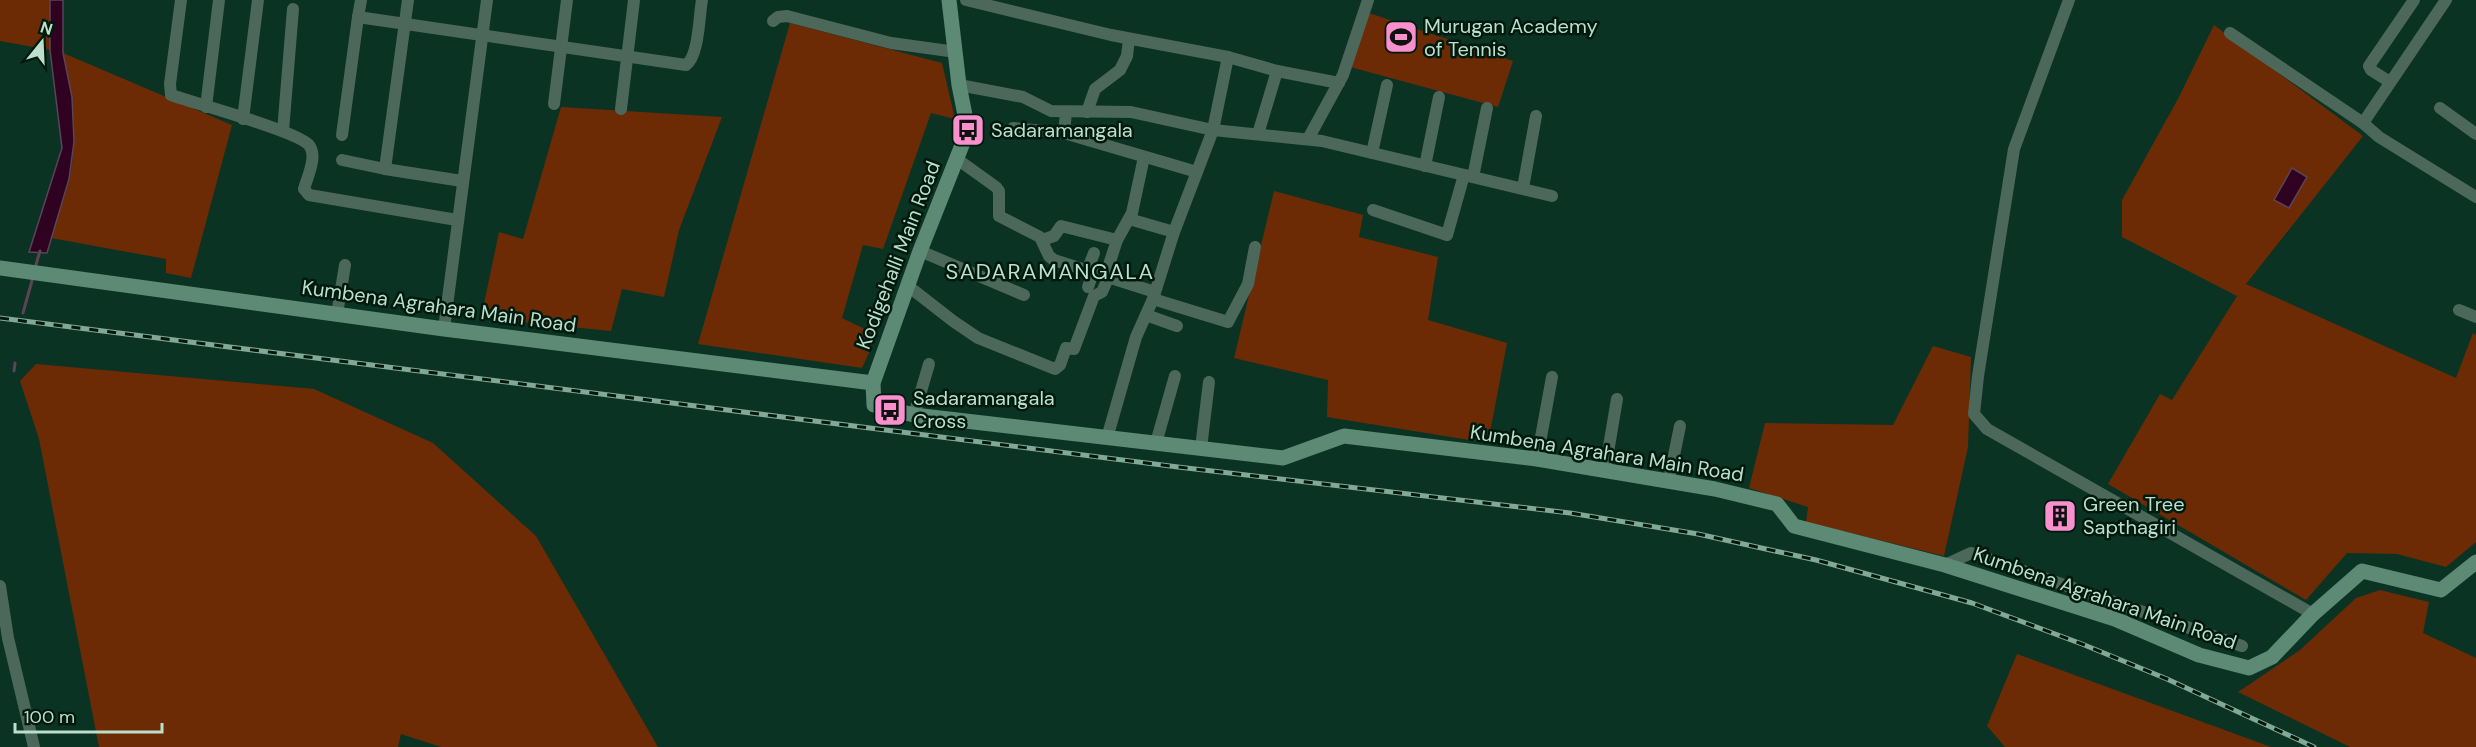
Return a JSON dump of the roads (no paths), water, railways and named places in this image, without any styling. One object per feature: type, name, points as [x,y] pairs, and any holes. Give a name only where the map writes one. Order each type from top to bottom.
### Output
[{"type":"street","points":[[182,0],[170,84],[171,95],[283,131],[308,144],[312,153],[304,189],[309,195],[458,220]]},
{"type":"street","points":[[206,106],[219,0]]},
{"type":"street","points":[[243,118],[258,0]]},
{"type":"street","points":[[342,135],[361,0]]},
{"type":"street","points":[[385,169],[408,0]]},
{"type":"street","points":[[444,329],[487,0]]},
{"type":"street","points":[[554,104],[567,0]]},
{"type":"street","points":[[621,109],[634,0]]},
{"type":"street","points":[[358,17],[686,65],[691,61],[702,0]]},
{"type":"street","name":"Kodigehalli Main Road","points":[[873,382],[920,251],[968,130],[959,85],[950,0]]},
{"type":"street","points":[[966,0],[1129,39],[1228,57],[1277,71],[1339,83]]},
{"type":"street","points":[[1308,139],[1339,83],[1368,0]]},
{"type":"street","points":[[2069,0],[2014,149],[1974,414],[1987,429],[2313,614]]},
{"type":"street","points":[[2390,82],[2371,70],[2369,66],[2414,0]]},
{"type":"street","points":[[2363,123],[2446,0]]},
{"type":"street","points":[[283,131],[293,9]]},
{"type":"street","points":[[773,21],[778,17],[787,16],[891,44],[956,52]]},
{"type":"street","points":[[2230,33],[2363,123],[2379,138],[2476,197]]},
{"type":"street","points":[[1087,112],[1095,89],[1120,70],[1126,56],[1129,39]]},
{"type":"street","points":[[1107,438],[1123,379],[1154,296],[1174,232],[1213,130],[1228,57]]},
{"type":"street","points":[[1258,134],[1277,71]]},
{"type":"street","points":[[959,85],[1023,97],[1051,111],[1131,112],[1213,130],[1308,139],[1552,196]]},
{"type":"street","points":[[1372,153],[1387,85]]},
{"type":"street","points":[[1425,166],[1439,97]]},
{"type":"street","points":[[1373,210],[1447,235],[1468,176],[1487,108]]},
{"type":"street","points":[[2440,108],[2476,134]]},
{"type":"street","points":[[1064,133],[1066,112]]},
{"type":"street","points":[[1523,188],[1536,116]]},
{"type":"street","points":[[1013,128],[1064,133],[1197,172]]},
{"type":"street","points":[[1088,287],[1098,275],[1129,219],[1144,157]]},
{"type":"street","points":[[957,159],[999,191],[999,216],[1037,234],[1054,260],[1228,322],[1248,284],[1255,247]]},
{"type":"street","points":[[342,160],[462,181]]},
{"type":"street","points":[[1129,219],[1174,232]]},
{"type":"street","points":[[1042,240],[1054,236],[1061,226],[1117,240]]},
{"type":"street","points":[[920,251],[1024,295]]},
{"type":"street","points":[[908,286],[978,338],[1056,369],[1060,365],[1066,348],[1074,349],[1094,296],[1102,292],[1094,253]]},
{"type":"street","points":[[337,314],[345,265]]},
{"type":"street","name":"Kumbena Agrahara Main Road","points":[[0,268],[444,329],[873,382],[874,405],[914,416],[1283,458],[1344,436],[1537,459],[1669,480],[1777,504],[1794,526],[1945,565],[2115,619],[2199,655],[2249,668],[2272,657],[2313,614],[2362,571],[2440,590],[2476,562]]},
{"type":"street","points":[[2459,310],[2476,317]]},
{"type":"street","points":[[1146,315],[1177,326]]},
{"type":"street","points":[[914,416],[929,364]]},
{"type":"street","points":[[1156,443],[1175,376]]},
{"type":"street","points":[[1537,459],[1552,377]]},
{"type":"street","points":[[1201,448],[1209,382]]},
{"type":"street","points":[[1605,470],[1617,399]]},
{"type":"street","points":[[1669,480],[1680,426]]},
{"type":"street","points":[[1945,565],[1971,553],[2242,646]]},
{"type":"street","points":[[0,586],[8,638],[34,747]]},
{"type":"waterway","points":[[35,268],[40,251]]},
{"type":"waterway","points":[[23,313],[33,277]]},
{"type":"waterway","points":[[14,371],[15,363]]},
{"type":"railway","points":[[0,318],[1178,467],[1570,513],[1698,534],[1816,560],[1972,603],[2167,679],[2314,747]]},
{"type":"place","name":"Murugan Academy of Tennis","points":[[1401,37]]},
{"type":"place","name":"Sadaramangala","points":[[968,130]]},
{"type":"place","name":"Sadaramangala Cross","points":[[890,410]]},
{"type":"place","name":"Green Tree Sapthagiri","points":[[2060,516]]},
{"type":"district","name":"SADARAMANGALA","points":[[1050,271]]}]
